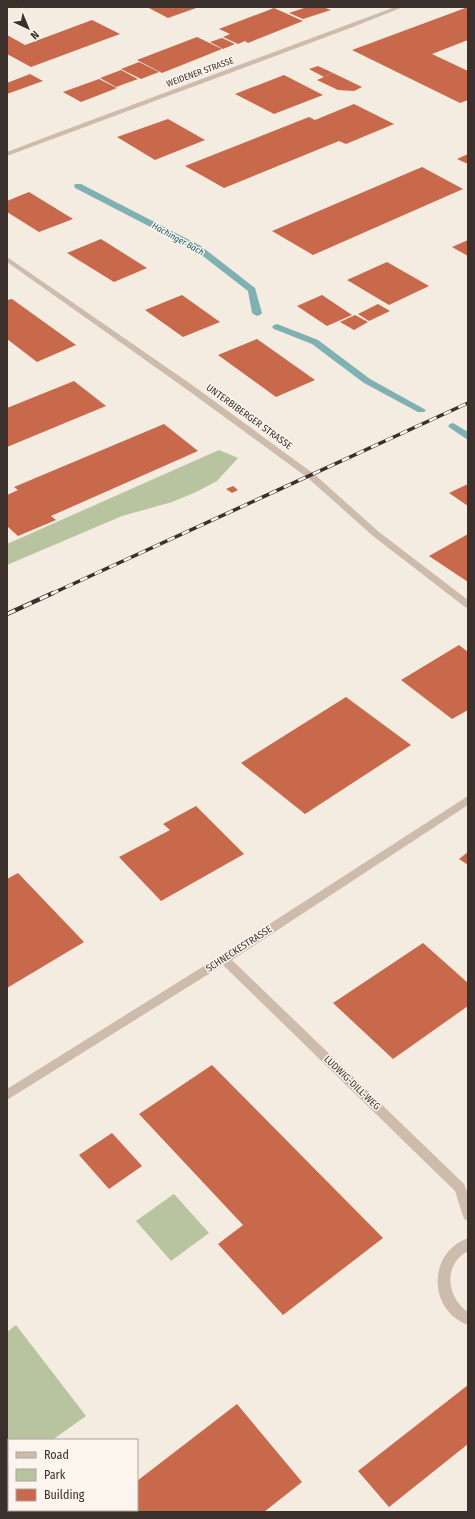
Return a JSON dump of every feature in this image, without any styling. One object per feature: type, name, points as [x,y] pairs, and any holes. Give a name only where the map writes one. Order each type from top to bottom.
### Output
[{"type":"street","name":"WEIDENER STRASSE","points":[[7,154],[71,129],[294,48],[400,7]]},
{"type":"street","name":"UNTERBIBERGER STRASSE","points":[[7,259],[192,389],[311,476],[376,534],[468,605]]},
{"type":"street","name":"SCHNECKESTRASSE","points":[[7,1095],[224,959],[468,800]]},
{"type":"street","name":"LUDWIG-DILL-WEG","points":[[224,959],[460,1188],[468,1215]]},
{"type":"street","points":[[468,1244],[461,1246],[450,1256],[444,1269],[443,1284],[450,1303],[457,1312],[468,1319]]},
{"type":"green space","points":[[219,450],[238,458],[217,481],[172,502],[122,516],[7,565],[7,544]]},
{"type":"green space","points":[[174,1194],[209,1233],[171,1261],[136,1221]]},
{"type":"green space","points":[[16,1325],[86,1416],[53,1439],[8,1439],[7,1473],[7,1332]]},
{"type":"building","points":[[147,7],[199,7],[168,18]]},
{"type":"building","points":[[307,7],[323,7],[331,10],[303,19],[289,13]]},
{"type":"building","points":[[468,7],[468,40],[432,54],[468,71],[468,100],[460,103],[352,50]]},
{"type":"building","points":[[274,8],[303,21],[248,43],[245,41],[238,44],[223,37],[230,34],[219,29]]},
{"type":"building","points":[[92,20],[120,34],[31,67],[7,54],[7,35],[25,45]]},
{"type":"building","points":[[197,37],[222,49],[162,73],[137,60]]},
{"type":"building","points":[[222,38],[235,44],[223,49],[210,42]]},
{"type":"building","points":[[139,62],[159,72],[141,79],[121,69]]},
{"type":"building","points":[[318,66],[333,73],[324,77],[309,69]]},
{"type":"building","points":[[121,70],[138,79],[116,87],[100,78]]},
{"type":"building","points":[[333,73],[362,87],[354,91],[338,90],[317,80]]},
{"type":"building","points":[[30,74],[43,81],[7,94],[7,83]]},
{"type":"building","points":[[284,75],[323,95],[274,114],[235,94]]},
{"type":"building","points":[[99,79],[117,88],[81,102],[63,92]]},
{"type":"building","points":[[354,104],[394,124],[346,144],[339,141],[224,188],[185,166],[309,117],[315,120]]},
{"type":"building","points":[[168,119],[205,140],[155,160],[117,137]]},
{"type":"building","points":[[468,154],[468,164],[457,159]]},
{"type":"building","points":[[422,167],[463,189],[313,255],[272,231]]},
{"type":"building","points":[[29,192],[73,219],[39,232],[7,212],[7,201]]},
{"type":"building","points":[[101,239],[147,268],[114,282],[67,253]]},
{"type":"building","points":[[468,240],[468,256],[452,247]]},
{"type":"building","points":[[387,262],[429,286],[389,305],[347,280]]},
{"type":"building","points":[[182,295],[220,322],[183,337],[145,310]]},
{"type":"building","points":[[322,295],[352,315],[327,326],[297,306]]},
{"type":"building","points":[[12,299],[76,345],[37,362],[7,339],[7,300]]},
{"type":"building","points":[[378,304],[390,311],[369,321],[358,314]]},
{"type":"building","points":[[355,315],[368,322],[354,330],[340,322]]},
{"type":"building","points":[[257,339],[315,380],[276,397],[218,355]]},
{"type":"building","points":[[74,381],[106,406],[7,447],[7,408]]},
{"type":"building","points":[[164,424],[198,451],[51,516],[56,520],[18,536],[7,526],[7,495],[18,490],[14,487]]},
{"type":"building","points":[[468,484],[468,506],[449,493]]},
{"type":"building","points":[[233,486],[238,490],[232,493],[226,489]]},
{"type":"building","points":[[468,534],[468,582],[429,556]]},
{"type":"building","points":[[459,645],[468,652],[468,710],[452,719],[401,680]]},
{"type":"building","points":[[346,697],[411,745],[305,814],[241,763]]},
{"type":"building","points":[[196,806],[244,854],[161,901],[119,857],[170,830],[163,824]]},
{"type":"building","points":[[468,852],[468,865],[459,859]]},
{"type":"building","points":[[18,873],[84,942],[7,988],[7,879]]},
{"type":"building","points":[[423,943],[468,983],[468,1006],[393,1059],[333,1003]]},
{"type":"building","points":[[212,1065],[383,1238],[283,1315],[218,1244],[243,1225],[139,1114]]},
{"type":"building","points":[[112,1133],[142,1166],[109,1189],[79,1155]]},
{"type":"building","points":[[468,1385],[468,1444],[389,1507],[358,1471]]},
{"type":"building","points":[[237,1404],[302,1482],[264,1512],[96,1512],[138,1511],[138,1480]]},
{"type":"waterway","name":"Hachinger Bach","points":[[78,186],[198,248],[252,290],[257,313]]},
{"type":"waterway","name":"Hachinger Bach","points":[[277,327],[315,342],[367,381],[421,410]]},
{"type":"waterway","name":"Hachinger Bach","points":[[453,426],[468,437]]},
{"type":"railway","points":[[51,594],[468,403]]},
{"type":"railway","points":[[7,614],[53,593]]}]
